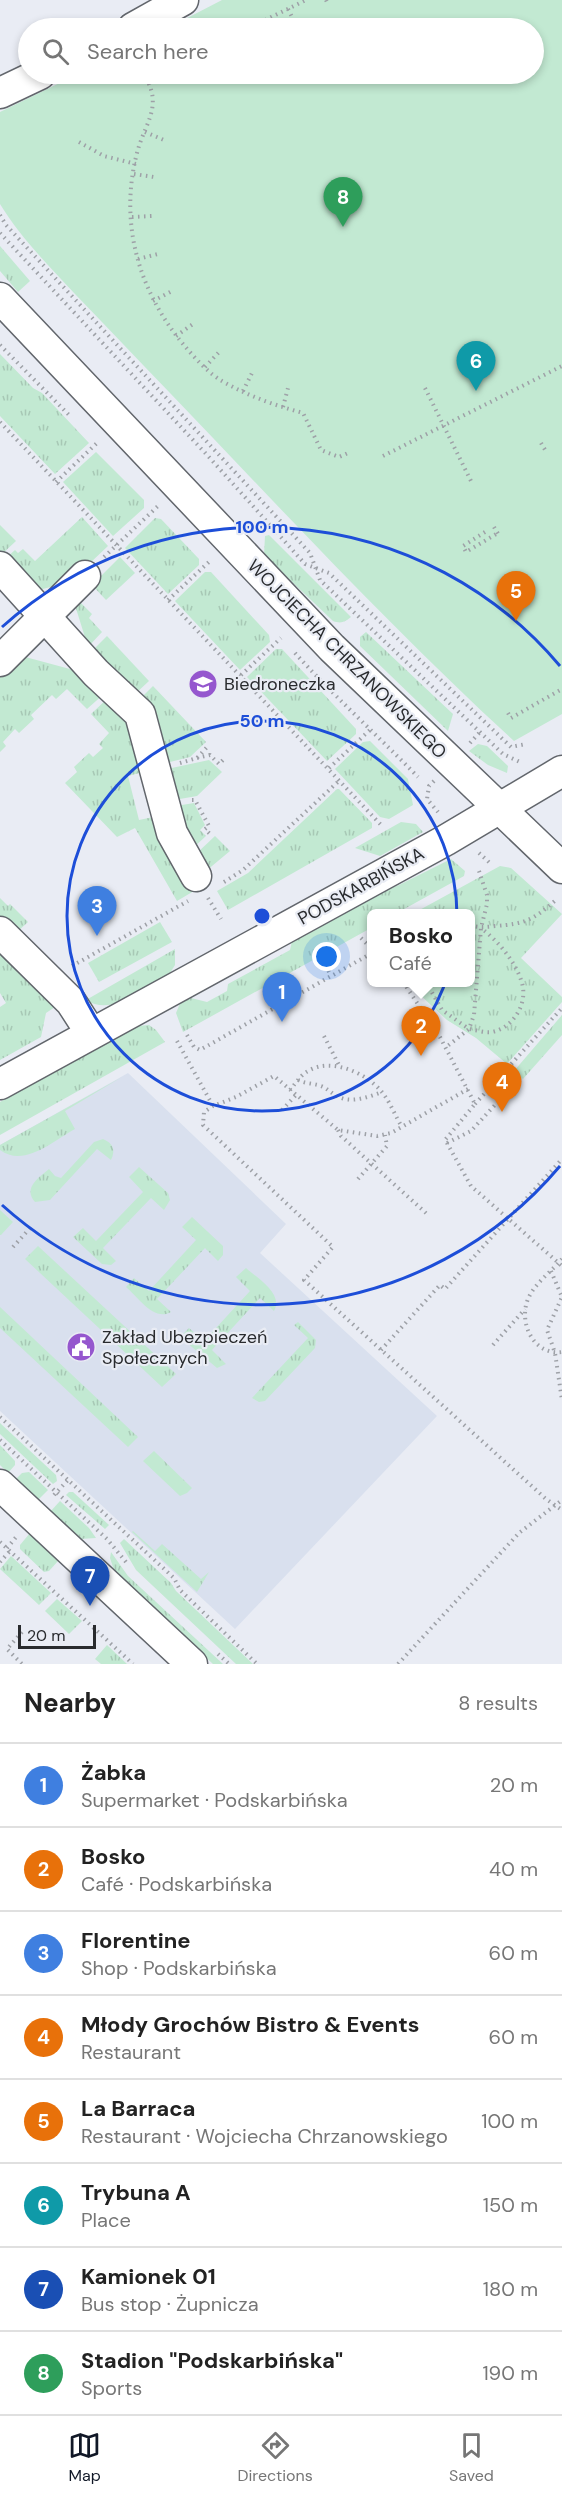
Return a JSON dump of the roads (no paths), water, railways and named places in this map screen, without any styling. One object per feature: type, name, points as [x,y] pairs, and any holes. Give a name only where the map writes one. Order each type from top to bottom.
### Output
[{"type":"street","points":[[150,18],[178,1]]},
{"type":"street","points":[[0,93],[19,84]]},
{"type":"street","name":"WOJCIECHA CHRZANOWSKIEGO","points":[[0,298],[332,648],[562,868]]},
{"type":"street","points":[[0,567],[96,673],[140,714],[172,833],[196,876]]},
{"type":"street","points":[[0,661],[85,576]]},
{"type":"street","name":"PODSKARBIŃSKA","points":[[0,1084],[446,840],[552,777]]},
{"type":"street","points":[[0,932],[72,1002],[91,1033]]},
{"type":"street","points":[[0,1485],[192,1664]]},
{"type":"place","name":"Stadion \"Podskarbińska\"","points":[[343,227]]},
{"type":"place","name":"Trybuna A","points":[[476,391]]},
{"type":"place","name":"La Barraca","points":[[516,621]]},
{"type":"place","name":"Biedroneczka","points":[[203,684]]},
{"type":"place","name":"Florentine","points":[[97,936]]},
{"type":"place","name":"Żabka","points":[[282,1022]]},
{"type":"place","name":"Bosko","points":[[421,1056]]},
{"type":"place","name":"Młody Grochów Bistro & Events","points":[[502,1112]]},
{"type":"place","name":"Zakład Ubezpieczeń Społecznych","points":[[81,1347]]},
{"type":"place","name":"Kamionek 01","points":[[90,1606]]}]
